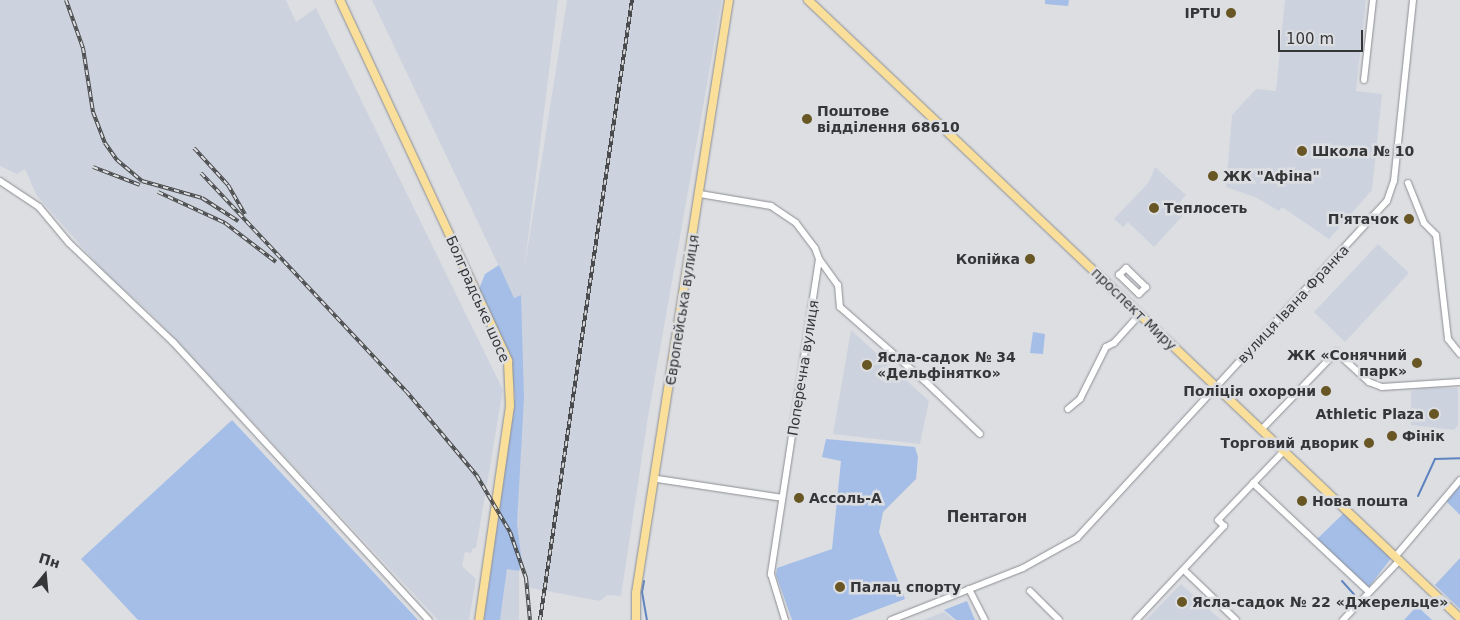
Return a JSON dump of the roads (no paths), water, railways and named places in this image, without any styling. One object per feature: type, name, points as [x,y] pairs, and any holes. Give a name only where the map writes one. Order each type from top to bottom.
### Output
[{"type":"main road","name":"Болградське шосе","points":[[340,0],[508,361],[510,406],[479,620]]},
{"type":"main road","name":"Європейська вулиця","points":[[636,620],[636,593],[657,479],[729,0]]},
{"type":"main road","name":"проспект Миру","points":[[808,0],[1460,618]]},
{"type":"street","points":[[1364,80],[1373,0]]},
{"type":"street","name":"вулиця Івана Франка","points":[[891,620],[1023,568],[1077,538],[1216,388],[1390,195],[1413,0]]},
{"type":"street","points":[[0,181],[39,207],[69,243],[173,342],[429,620]]},
{"type":"street","points":[[1408,183],[1424,223],[1436,235],[1448,339],[1460,354]]},
{"type":"street","points":[[700,194],[771,206],[796,223],[815,248],[819,259],[838,285],[840,307],[928,384],[980,434]]},
{"type":"street","name":"Поперечна вулиця","points":[[785,620],[771,574],[819,259]]},
{"type":"street","points":[[1068,408],[1080,399],[1106,347],[1114,343],[1140,314]]},
{"type":"street","points":[[1261,430],[1336,352],[1369,382],[1382,386],[1460,382]]},
{"type":"street","points":[[1136,620],[1224,526],[1218,520],[1283,452]]},
{"type":"street","points":[[657,479],[782,498]]},
{"type":"street","points":[[1343,620],[1397,559],[1460,480]]},
{"type":"street","points":[[1253,483],[1369,592]]},
{"type":"street","points":[[1184,570],[1236,620]]},
{"type":"street","points":[[969,589],[985,620]]},
{"type":"street","points":[[1030,591],[1059,620]]},
{"type":"waterway","points":[[1418,496],[1435,459],[1460,458]]},
{"type":"waterway","points":[[644,581],[642,592],[647,620]]},
{"type":"waterway","points":[[1342,581],[1358,599]]},
{"type":"railway","points":[[66,0],[83,48],[93,112],[105,143],[117,160],[142,181],[202,198],[238,221]]},
{"type":"railway","points":[[540,620],[632,0]]},
{"type":"railway","points":[[194,148],[228,185],[245,215]]},
{"type":"railway","points":[[93,167],[140,185]]},
{"type":"railway","points":[[201,173],[406,391],[477,476],[510,532],[526,578],[530,620]]},
{"type":"railway","points":[[158,192],[225,223],[276,262]]},
{"type":"place","name":"IPTU","points":[[1231,13]]},
{"type":"place","name":"Поштове відділення 68610","points":[[807,119]]},
{"type":"place","name":"Школа № 10","points":[[1302,151]]},
{"type":"place","name":"ЖК \"Афіна\"","points":[[1213,176]]},
{"type":"place","name":"Теплосеть","points":[[1154,208]]},
{"type":"place","name":"П'ятачок","points":[[1409,219]]},
{"type":"place","name":"Копійка","points":[[1030,259]]},
{"type":"place","name":"ЖК «Сонячний парк»","points":[[1417,363]]},
{"type":"place","name":"Ясла-садок № 34 «Дельфінятко»","points":[[867,365]]},
{"type":"place","name":"Поліція охорони","points":[[1326,391]]},
{"type":"place","name":"Athletic Plaza","points":[[1434,414]]},
{"type":"place","name":"Фінік","points":[[1392,436]]},
{"type":"place","name":"Торговий дворик","points":[[1369,443]]},
{"type":"place","name":"Ассоль-А","points":[[799,498]]},
{"type":"place","name":"Нова пошта","points":[[1302,501]]},
{"type":"place","name":"Палац спорту","points":[[840,587]]},
{"type":"place","name":"Ясла-садок № 22 «Джерельце»","points":[[1182,602]]},
{"type":"district","name":"Пентагон","points":[[987,518]]}]
